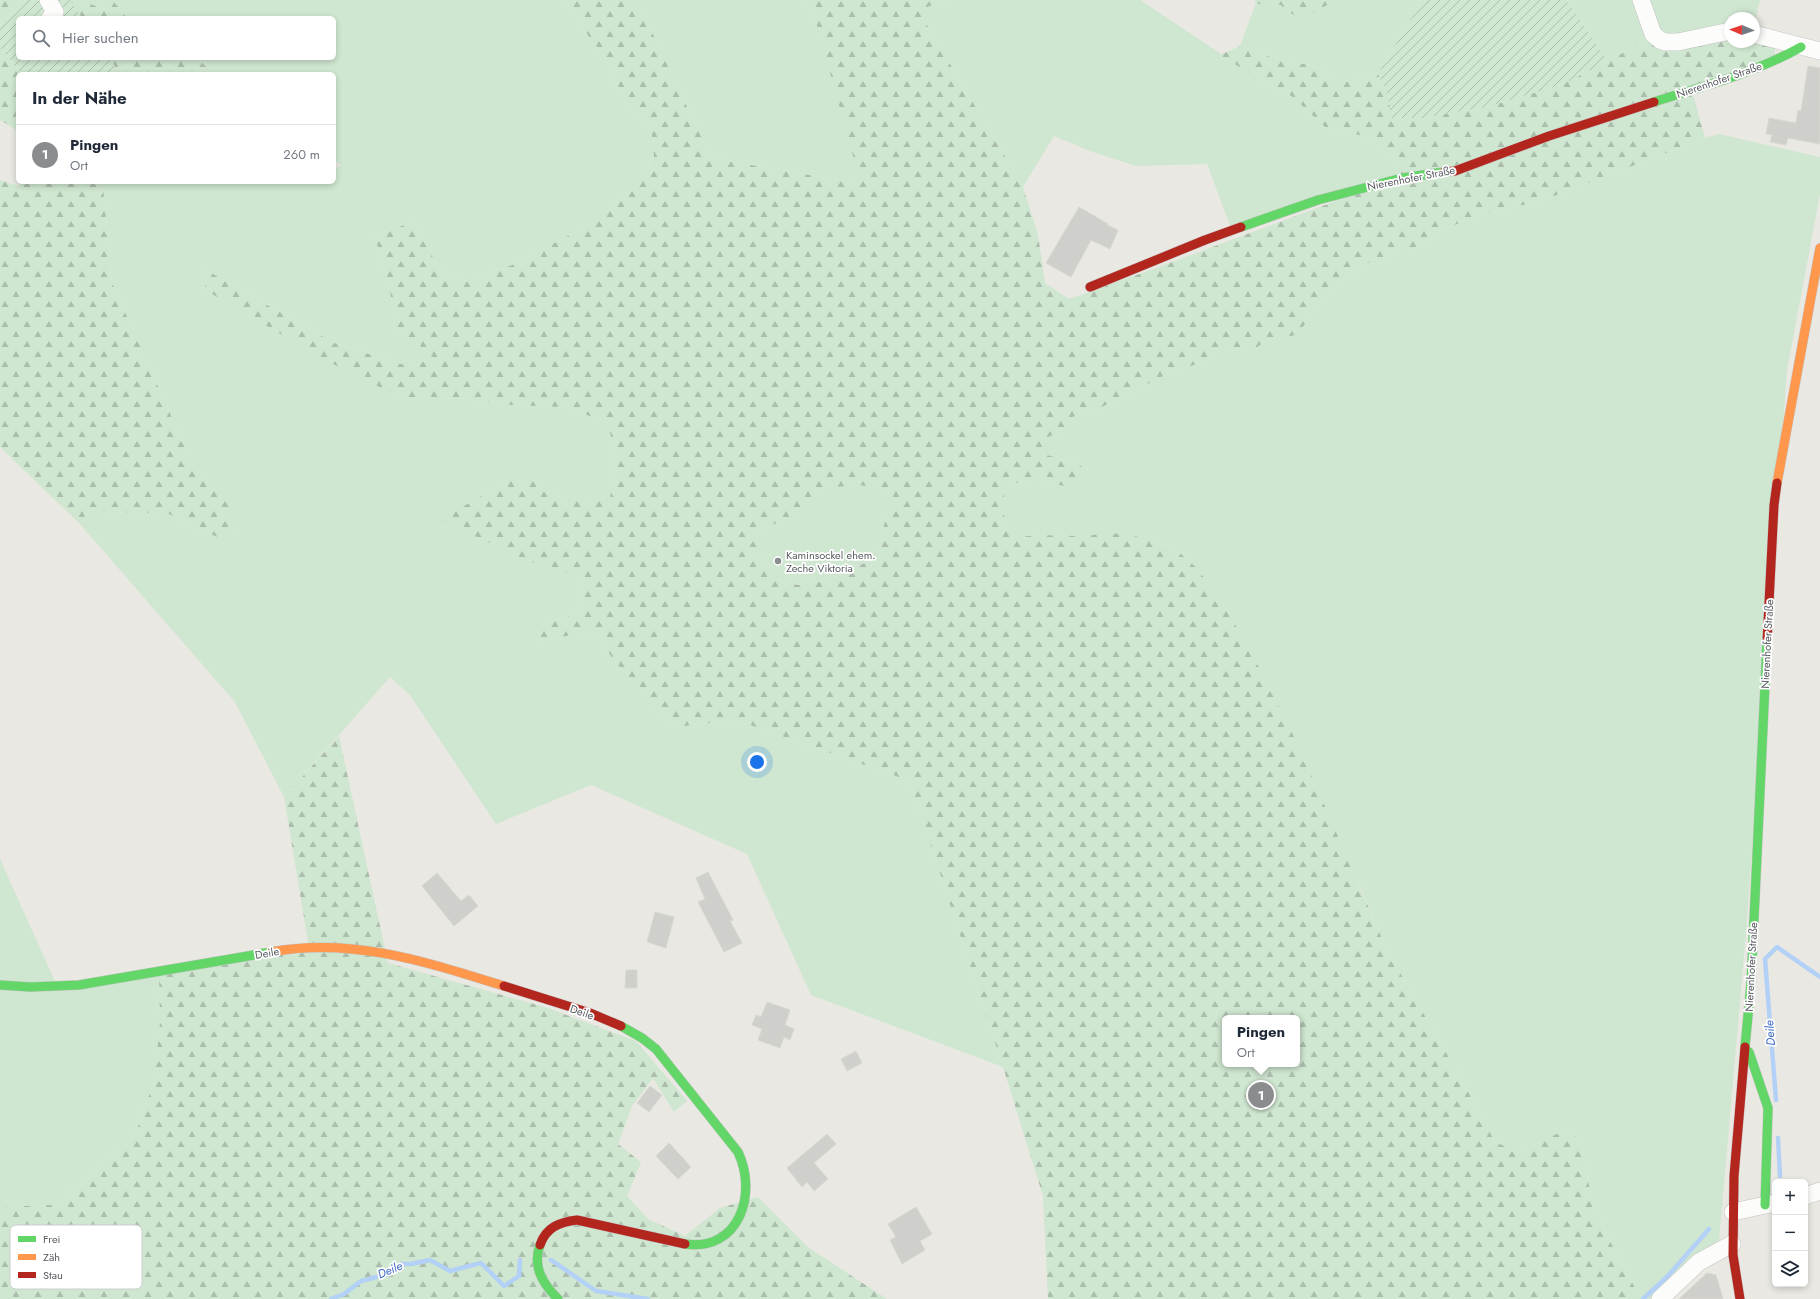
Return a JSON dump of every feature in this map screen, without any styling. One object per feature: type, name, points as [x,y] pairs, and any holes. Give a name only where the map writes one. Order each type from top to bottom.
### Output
[{"type":"street","points":[[48,0],[54,12],[51,16]]},
{"type":"street","points":[[1641,0],[1653,34],[1665,42],[1678,42],[1724,32]]},
{"type":"street","points":[[1760,36],[1820,51]]},
{"type":"street","name":"Nierenhofer Straße","points":[[1090,287],[1205,240],[1318,200],[1402,178],[1455,171],[1548,136],[1736,76],[1778,60],[1801,47]]},
{"type":"street","name":"Nierenhofer Straße","points":[[1740,1299],[1734,1269],[1732,1244],[1733,1206],[1752,960],[1774,505],[1820,248]]},
{"type":"street","name":"Deile","points":[[0,985],[30,988],[79,985],[287,949],[358,949],[403,958],[500,986],[579,1010],[631,1030],[646,1039],[656,1049],[738,1152],[743,1161],[747,1176],[744,1205],[737,1222],[727,1234],[713,1242],[697,1246],[670,1242],[577,1220],[568,1220],[555,1224],[548,1230],[542,1239],[538,1254],[538,1262],[543,1282],[558,1299]]},
{"type":"street","name":"Nierenhofer Straße","points":[[1733,1206],[1770,1204],[1768,1108],[1746,1043]]},
{"type":"street","points":[[1808,1195],[1820,1191]]},
{"type":"street","points":[[1660,1299],[1699,1262],[1732,1244]]},
{"type":"green space","points":[[0,0],[26,0],[0,24]]},
{"type":"green space","points":[[26,0],[70,0],[81,16],[16,16],[16,60],[110,60],[119,72],[19,72],[0,47],[0,24]]},
{"type":"green space","points":[[70,0],[85,0],[87,3],[105,9],[114,2],[125,16],[81,16]]},
{"type":"green space","points":[[85,0],[562,0],[611,66],[616,82],[626,101],[651,125],[654,155],[639,185],[591,224],[512,265],[468,282],[442,274],[414,222],[374,235],[389,282],[395,328],[433,355],[414,368],[334,343],[206,270],[205,290],[405,400],[456,398],[511,405],[564,407],[607,422],[616,455],[610,498],[567,499],[544,492],[533,481],[507,480],[442,520],[583,577],[584,612],[541,625],[540,641],[592,631],[618,665],[675,727],[736,720],[910,781],[1003,1067],[811,995],[747,854],[591,785],[496,824],[410,695],[390,677],[284,797],[235,702],[79,523],[88,512],[167,513],[210,534],[233,542],[231,499],[193,465],[112,283],[103,187],[105,184],[336,184],[336,169],[341,165],[336,161],[336,72],[212,72],[199,60],[336,60],[336,16],[125,16],[114,2],[105,9],[87,3]]},
{"type":"green space","points":[[562,0],[637,0],[711,158],[861,184],[811,4],[801,0],[948,0],[918,10],[1023,187],[1038,235],[1045,283],[1069,299],[1403,176],[1394,156],[1363,136],[1325,127],[1293,97],[1220,55],[1240,46],[1281,61],[1312,65],[1343,83],[1378,74],[1388,95],[1392,118],[1422,118],[1486,107],[1561,85],[1656,36],[1724,32],[1724,48],[1760,48],[1760,43],[1775,46],[1774,58],[1691,87],[1705,138],[1541,201],[1481,214],[1445,229],[1414,248],[1372,260],[1316,305],[1307,322],[1295,335],[1264,342],[1256,348],[1242,350],[1232,347],[1218,351],[1203,362],[1169,373],[1096,410],[1072,417],[1060,432],[1041,440],[1043,454],[1077,463],[1086,470],[1075,484],[1065,486],[1036,481],[1015,483],[1004,492],[1004,515],[1007,527],[1017,537],[1125,533],[1158,543],[1181,554],[1197,568],[1228,612],[1261,671],[1302,753],[1387,950],[1460,1077],[1495,1142],[1511,1149],[1528,1148],[1569,1128],[1580,1143],[1595,1213],[1641,1299],[1048,1299],[1043,1196],[1003,1067],[910,781],[736,720],[675,727],[618,665],[592,631],[540,641],[541,625],[584,612],[583,577],[528,561],[441,520],[507,480],[533,481],[544,492],[567,499],[610,498],[616,455],[607,422],[564,407],[511,405],[456,398],[406,400],[327,361],[205,290],[206,270],[334,343],[414,368],[433,355],[395,328],[389,282],[374,235],[414,222],[442,274],[468,282],[512,265],[591,224],[639,185],[654,156],[651,125],[626,101],[616,82],[611,66]],"holes":[[[858,485],[887,489],[892,502],[884,525],[879,556],[830,580],[798,585],[768,578],[757,550],[756,533],[787,518],[824,488]]]},
{"type":"green space","points":[[637,0],[801,0],[811,4],[862,184],[711,158]]},
{"type":"green space","points":[[948,0],[1140,0],[1251,74],[1293,97],[1325,127],[1363,136],[1394,156],[1403,176],[1232,231],[1207,164],[1136,166],[1090,151],[1054,136],[1023,187],[918,10]]},
{"type":"green space","points":[[1255,0],[1427,0],[1410,20],[1378,74],[1343,83],[1312,65],[1281,61],[1240,46],[1256,3]]},
{"type":"green space","points":[[1255,0],[1330,0],[1327,5],[1303,18],[1287,12],[1281,5],[1269,6],[1256,3]]},
{"type":"green space","points":[[1427,0],[1566,0],[1608,61],[1561,85],[1486,107],[1422,118],[1391,118],[1388,95],[1378,74],[1410,20]]},
{"type":"green space","points":[[1566,0],[1760,0],[1757,12],[1724,12],[1724,31],[1656,36],[1608,61]]},
{"type":"green space","points":[[0,47],[19,72],[16,72],[16,131],[15,129],[0,120]]},
{"type":"green space","points":[[110,60],[199,60],[212,72],[119,72]]},
{"type":"green space","points":[[1719,134],[1820,157],[1820,194],[1787,370],[1746,933],[1719,1241],[1653,1299],[1641,1299],[1595,1213],[1580,1143],[1569,1128],[1528,1148],[1511,1149],[1495,1142],[1460,1077],[1387,950],[1361,888],[1197,568],[1181,554],[1158,543],[1076,536],[1040,535],[1017,537],[1007,527],[1004,515],[1004,492],[1015,483],[1036,481],[1065,486],[1079,477],[1085,470],[1077,463],[1043,454],[1041,440],[1060,432],[1072,417],[1096,410],[1169,373],[1203,362],[1218,351],[1232,347],[1242,350],[1256,348],[1264,342],[1294,335],[1307,322],[1316,305],[1372,260],[1414,248],[1445,229],[1481,214],[1541,201]]},
{"type":"green space","points":[[0,180],[18,186],[20,184],[105,184],[103,187],[112,283],[193,465],[232,499],[233,543],[210,534],[167,513],[88,512],[79,523],[0,447]]},
{"type":"green space","points":[[858,485],[887,489],[892,502],[884,525],[879,556],[830,580],[798,585],[768,578],[757,550],[756,533],[787,518],[824,488]]},
{"type":"green space","points":[[339,736],[388,963],[545,1007],[636,1041],[687,1101],[674,1112],[653,1078],[632,1106],[618,1144],[641,1162],[627,1196],[648,1219],[685,1236],[720,1208],[758,1197],[809,1248],[887,1299],[0,1299],[0,1207],[51,1205],[92,1176],[135,1135],[154,1081],[160,1022],[159,972],[309,948],[284,797]]},
{"type":"green space","points":[[0,859],[57,986],[159,972],[160,1022],[154,1081],[135,1135],[92,1176],[51,1205],[0,1207]]},
{"type":"building","points":[[1808,66],[1820,68],[1820,144],[1788,138],[1786,145],[1770,142],[1772,135],[1766,134],[1769,118],[1796,123],[1798,110],[1801,111]]},
{"type":"building","points":[[1079,207],[1108,224],[1107,225],[1118,230],[1110,249],[1091,240],[1071,277],[1046,263]]},
{"type":"building","points":[[708,872],[733,920],[730,921],[742,943],[724,952],[698,902],[705,899],[696,878]]},
{"type":"building","points":[[437,873],[461,901],[469,895],[478,906],[454,926],[422,886]]},
{"type":"building","points":[[655,912],[674,917],[666,948],[647,942]]},
{"type":"building","points":[[626,970],[637,970],[637,988],[625,988]]},
{"type":"building","points":[[767,1002],[790,1010],[785,1025],[794,1029],[790,1040],[784,1037],[780,1048],[758,1040],[762,1029],[752,1025],[756,1015],[761,1017]]},
{"type":"building","points":[[856,1051],[862,1063],[847,1071],[841,1059]]},
{"type":"building","points":[[650,1086],[662,1095],[649,1112],[637,1103]]},
{"type":"building","points":[[827,1134],[836,1144],[814,1163],[828,1179],[814,1191],[807,1182],[802,1187],[787,1168]]},
{"type":"building","points":[[669,1143],[691,1167],[678,1179],[656,1156]]},
{"type":"building","points":[[916,1207],[932,1234],[920,1241],[925,1250],[902,1264],[890,1240],[896,1237],[888,1224]]},
{"type":"building","points":[[1707,1273],[1716,1275],[1723,1299],[1679,1299]]},
{"type":"waterway","name":"Deile","points":[[1776,1100],[1765,959],[1777,947],[1820,977]]},
{"type":"waterway","name":"Deile","points":[[1778,1138],[1780,1176]]},
{"type":"waterway","name":"Deile","points":[[1643,1299],[1667,1277],[1709,1229]]},
{"type":"waterway","name":"Deile","points":[[331,1299],[344,1294],[361,1281],[388,1274],[401,1264],[411,1264],[430,1260],[450,1271],[481,1263],[504,1286],[519,1276],[520,1260]]},
{"type":"waterway","name":"Deile","points":[[551,1260],[596,1291],[648,1299]]},
{"type":"traffic: fast","points":[[1654,102],[1747,72],[1801,47]]},
{"type":"traffic: fast","points":[[1241,227],[1318,200],[1402,178],[1444,172]]},
{"type":"traffic: fast","points":[[1745,1047],[1751,983],[1767,642]]},
{"type":"traffic: fast","points":[[0,985],[30,987],[79,985],[271,952]]},
{"type":"traffic: fast","points":[[621,1026],[642,1038],[656,1049],[738,1152],[744,1168],[746,1185],[744,1202],[739,1217],[731,1229],[719,1239],[704,1244],[685,1244]]},
{"type":"traffic: fast","points":[[1749,1052],[1768,1108],[1765,1205]]},
{"type":"traffic: fast","points":[[540,1245],[537,1261],[540,1275],[558,1299]]},
{"type":"traffic: slow","points":[[1777,483],[1820,248]]},
{"type":"traffic: slow","points":[[271,952],[301,948],[331,948],[389,954],[446,968],[504,986]]},
{"type":"traffic: jam","points":[[1444,172],[1455,171],[1549,136],[1654,102]]},
{"type":"traffic: jam","points":[[1090,287],[1205,240],[1241,227]]},
{"type":"traffic: jam","points":[[1767,642],[1774,505],[1777,483]]},
{"type":"traffic: jam","points":[[504,986],[590,1013],[621,1026]]},
{"type":"traffic: jam","points":[[1740,1299],[1733,1255],[1734,1176],[1745,1047]]},
{"type":"traffic: jam","points":[[540,1245],[546,1234],[554,1226],[577,1220],[685,1244]]},
{"type":"place","name":"Kaminsockel ehem. Zeche Viktoria","points":[[778,561]]},
{"type":"place","name":"Pingen","points":[[1261,1095]]}]
